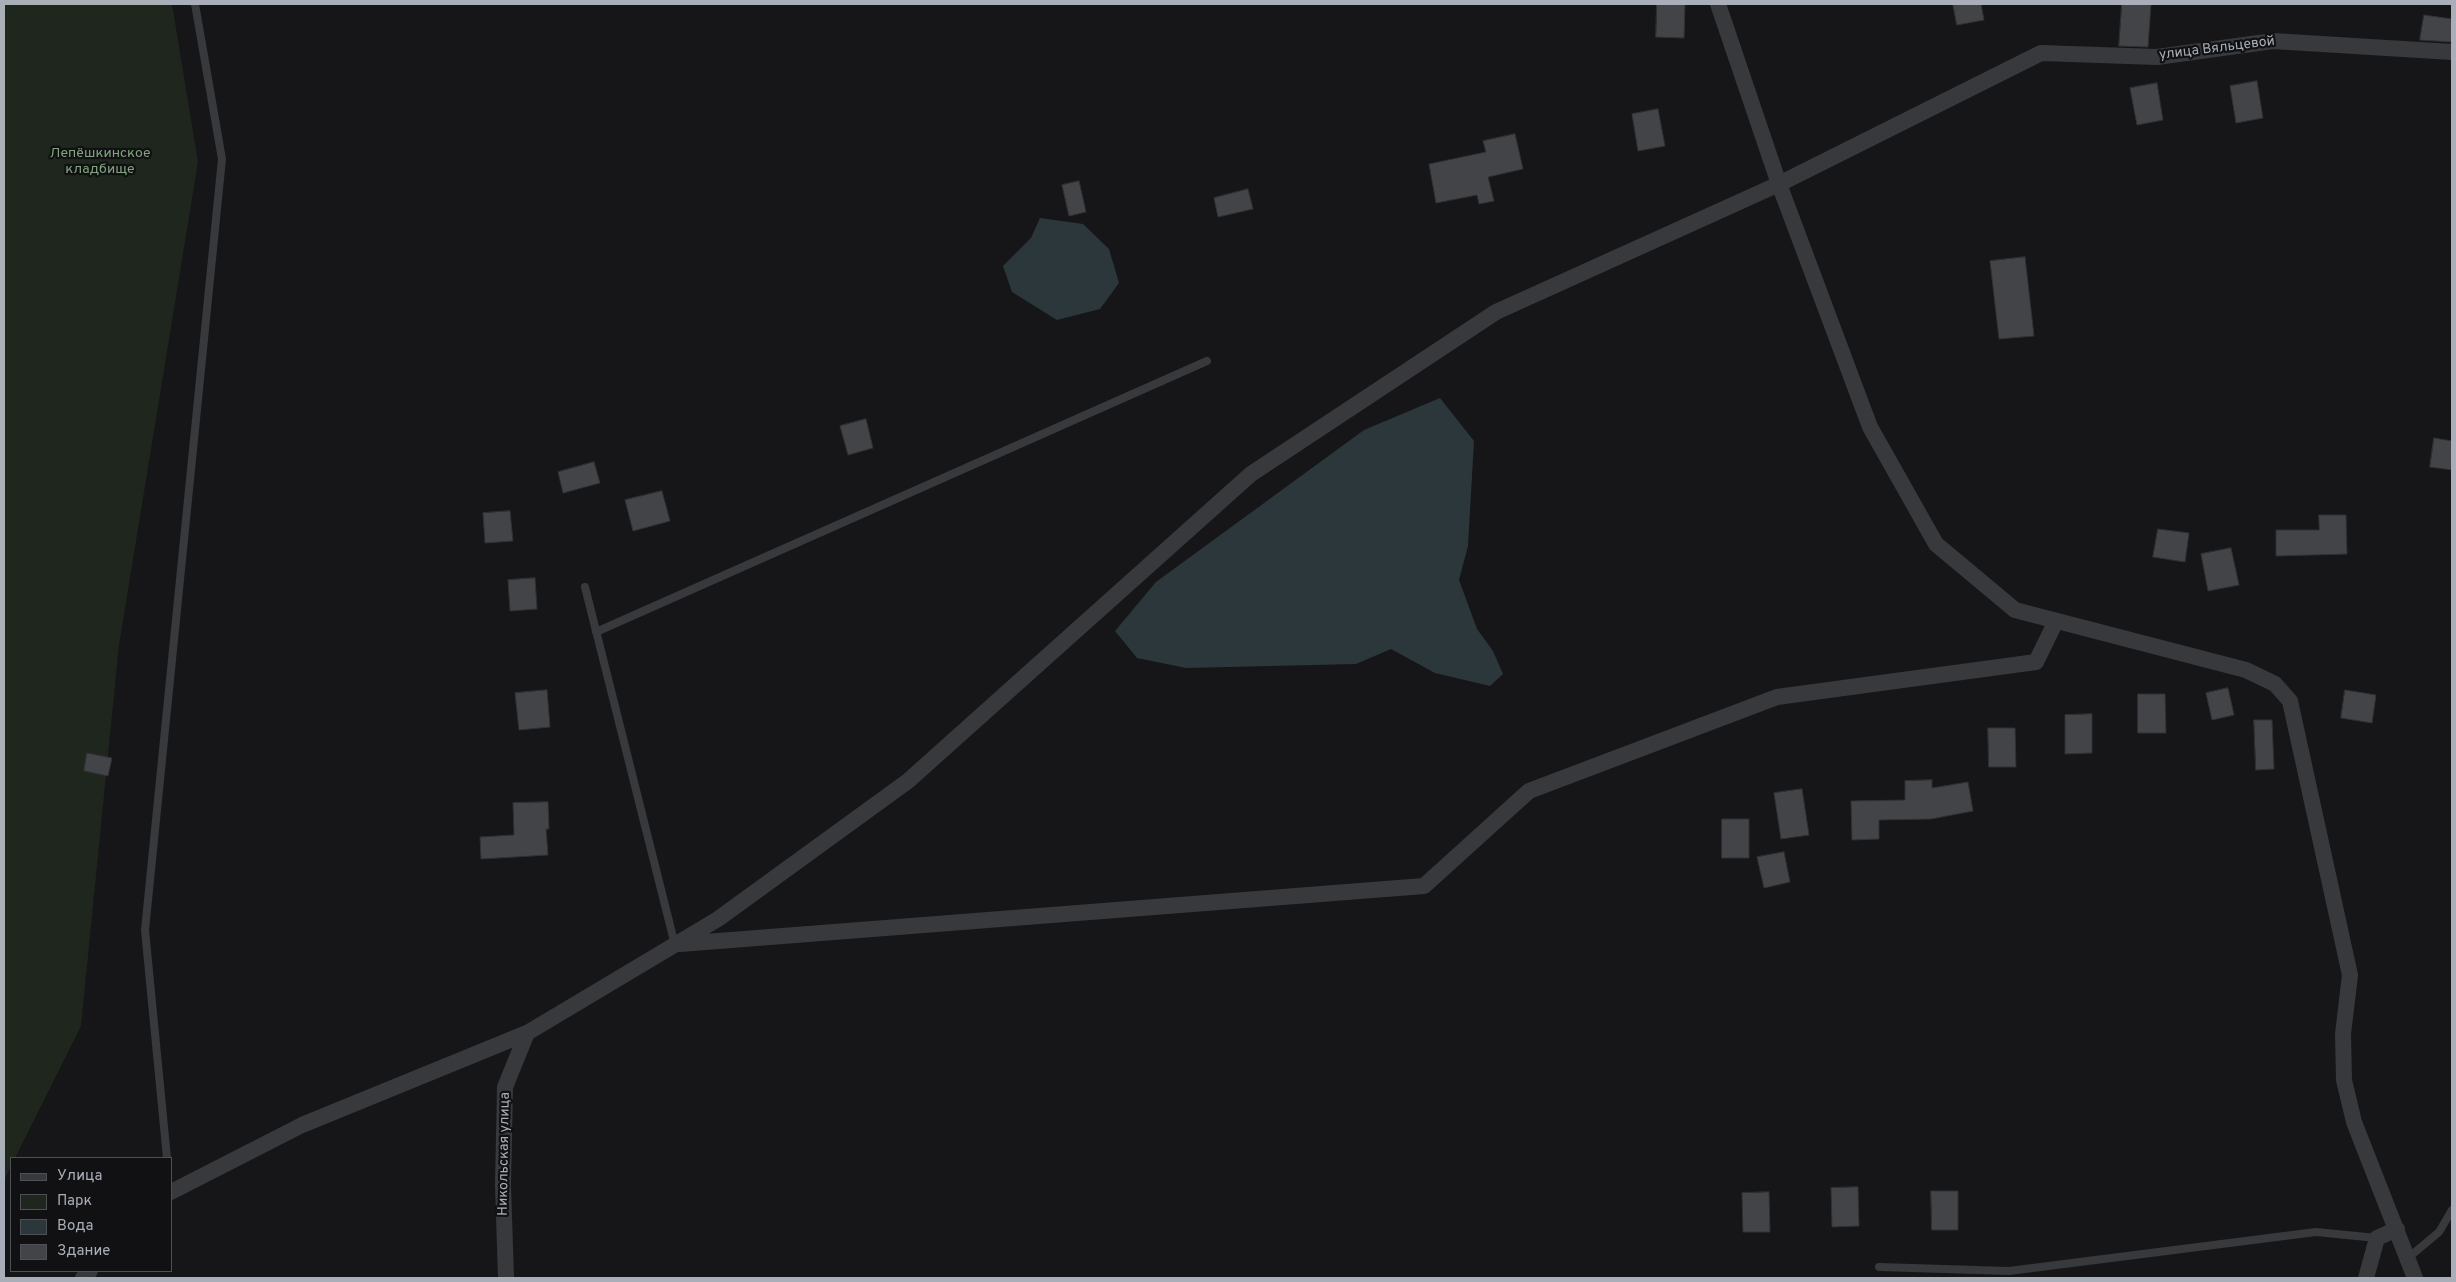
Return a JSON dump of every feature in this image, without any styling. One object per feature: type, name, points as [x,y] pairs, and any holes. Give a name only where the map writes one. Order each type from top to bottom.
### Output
[{"type":"street","points":[[1718,4],[1779,184],[1870,427],[1936,544],[2015,610],[2246,670],[2275,684],[2290,701],[2350,975],[2343,1034],[2344,1080],[2354,1122],[2415,1278]]},
{"type":"street","name":"улица Вяльцевой","points":[[1779,184],[2040,54],[2157,57],[2273,41],[2452,52]]},
{"type":"street","points":[[172,1191],[302,1125],[527,1033],[718,919],[908,781],[1251,474],[1496,312],[1779,184]]},
{"type":"street","points":[[675,945],[1424,886],[1529,791],[1777,697],[2036,662],[2056,621]]},
{"type":"street","name":"Никольская улица","points":[[506,1278],[503,1185],[505,1087],[527,1033]]},
{"type":"street","points":[[2366,1278],[2377,1238],[2397,1229]]},
{"type":"lane","points":[[167,1157],[145,930],[222,159],[195,4]]},
{"type":"lane","points":[[596,632],[1207,361]]},
{"type":"lane","points":[[585,587],[675,945]]},
{"type":"lane","points":[[2408,1258],[2439,1232],[2452,1210]]},
{"type":"lane","points":[[1879,1267],[2010,1271],[2316,1232],[2377,1238]]},
{"type":"green space","name":"Лепёшкинское кладбище","points":[[4,4],[172,4],[198,162],[119,645],[81,1026],[16,1157],[10,1157],[10,1168],[4,1181]]},
{"type":"water","points":[[1040,218],[1083,224],[1109,249],[1119,283],[1100,309],[1057,320],[1012,292],[1003,266],[1031,238]]},
{"type":"water","points":[[1440,398],[1474,441],[1468,546],[1459,580],[1477,629],[1493,651],[1503,674],[1490,686],[1435,673],[1391,649],[1356,664],[1186,668],[1137,658],[1115,631],[1156,582],[1364,430]]},
{"type":"building","points":[[1657,4],[1685,4],[1684,38],[1656,37]]},
{"type":"building","points":[[1953,4],[1981,4],[1984,20],[1957,25]]},
{"type":"building","points":[[2122,4],[2151,4],[2148,47],[2119,46]]},
{"type":"building","points":[[2424,15],[2452,19],[2452,42],[2420,40]]},
{"type":"building","points":[[2257,81],[2263,118],[2236,123],[2230,86]]},
{"type":"building","points":[[2157,83],[2163,120],[2137,125],[2130,88]]},
{"type":"building","points":[[1658,109],[1665,146],[1638,151],[1632,114]]},
{"type":"building","points":[[1515,134],[1523,169],[1488,177],[1494,201],[1479,204],[1477,195],[1436,203],[1429,164],[1486,152],[1483,141]]},
{"type":"building","points":[[1079,181],[1086,212],[1069,216],[1062,185]]},
{"type":"building","points":[[1248,189],[1253,209],[1218,217],[1214,198]]},
{"type":"building","points":[[2025,257],[2034,336],[1999,339],[1990,261]]},
{"type":"building","points":[[866,419],[873,448],[848,455],[840,426]]},
{"type":"building","points":[[2434,438],[2452,441],[2452,470],[2430,467]]},
{"type":"building","points":[[594,462],[600,483],[563,493],[558,472]]},
{"type":"building","points":[[662,491],[670,521],[633,531],[625,500]]},
{"type":"building","points":[[510,511],[513,541],[485,543],[483,513]]},
{"type":"building","points":[[2319,515],[2346,515],[2347,554],[2276,556],[2276,530],[2319,530]]},
{"type":"building","points":[[2158,529],[2189,533],[2185,562],[2153,557]]},
{"type":"building","points":[[2231,548],[2239,585],[2208,591],[2201,554]]},
{"type":"building","points":[[535,578],[537,609],[510,611],[508,580]]},
{"type":"building","points":[[2228,688],[2234,715],[2212,720],[2206,693]]},
{"type":"building","points":[[547,690],[550,727],[519,730],[515,693]]},
{"type":"building","points":[[2345,690],[2376,695],[2372,723],[2341,718]]},
{"type":"building","points":[[2138,694],[2165,694],[2166,733],[2138,733]]},
{"type":"building","points":[[2092,714],[2092,753],[2065,754],[2065,715]]},
{"type":"building","points":[[2254,720],[2272,720],[2274,769],[2256,770]]},
{"type":"building","points":[[1988,728],[2015,728],[2016,767],[1989,767]]},
{"type":"building","points":[[87,753],[112,758],[108,776],[84,771]]},
{"type":"building","points":[[1932,780],[1932,788],[1968,782],[1973,811],[1931,819],[1879,820],[1879,839],[1852,840],[1851,801],[1905,800],[1905,781]]},
{"type":"building","points":[[1802,789],[1809,835],[1781,839],[1774,793]]},
{"type":"building","points":[[548,802],[549,829],[546,829],[548,855],[481,859],[480,837],[514,835],[513,803]]},
{"type":"building","points":[[1722,819],[1749,819],[1749,858],[1722,858]]},
{"type":"building","points":[[1784,852],[1790,882],[1764,888],[1757,857]]},
{"type":"building","points":[[1858,1187],[1859,1226],[1832,1227],[1831,1188]]},
{"type":"building","points":[[1931,1191],[1958,1191],[1958,1230],[1932,1230]]},
{"type":"building","points":[[1769,1192],[1770,1232],[1743,1232],[1742,1193]]}]
